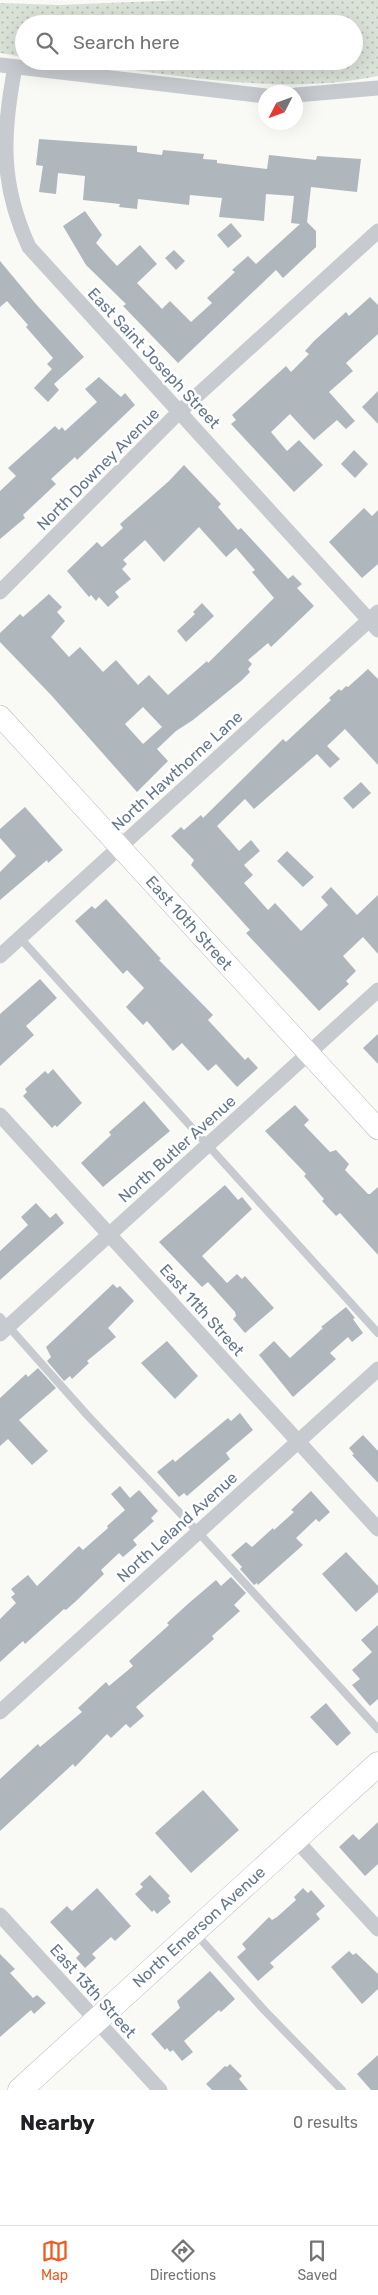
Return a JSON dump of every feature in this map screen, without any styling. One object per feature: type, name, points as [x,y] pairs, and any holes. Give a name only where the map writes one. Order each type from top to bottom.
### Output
[{"type":"main road","name":"East 10th Street","points":[[0,716],[378,1129]]},
{"type":"main road","name":"North Emerson Avenue","points":[[20,2090],[378,1764]]},
{"type":"street","name":"East Saint Joseph Street","points":[[8,66],[2,135],[3,193],[29,247],[179,412],[375,621]]},
{"type":"street","points":[[42,70],[258,95]]},
{"type":"street","points":[[303,94],[378,88]]},
{"type":"street","name":"North Downey Avenue","points":[[0,592],[179,412],[378,230]]},
{"type":"street","name":"North Hawthorne Lane","points":[[0,956],[375,621]]},
{"type":"street","name":"North Butler Avenue","points":[[3,1326],[109,1235],[378,990]]},
{"type":"street","name":"East 11th Street","points":[[0,1115],[378,1529]]},
{"type":"street","name":"North Leland Avenue","points":[[0,1712],[378,1368]]},
{"type":"street","points":[[295,1840],[378,1929]]},
{"type":"street","name":"East 13th Street","points":[[0,1915],[160,2090]]},
{"type":"lane","points":[[20,938],[378,1333]]},
{"type":"lane","points":[[3,1326],[198,1532],[378,1729]]},
{"type":"lane","points":[[194,1931],[265,2011],[342,2090]]},
{"type":"shaded area","points":[[183,0],[378,0],[378,76],[340,82],[262,84],[132,70],[363,70],[363,15],[15,15],[15,56],[0,53],[0,3],[59,5]]},
{"type":"building","points":[[39,139],[137,146],[137,152],[162,155],[163,150],[204,154],[203,159],[217,160],[217,163],[267,169],[269,155],[316,160],[317,156],[361,159],[357,192],[311,187],[307,222],[316,231],[316,247],[283,278],[276,270],[178,363],[123,306],[126,304],[86,265],[63,226],[85,211],[102,235],[96,243],[117,266],[140,245],[157,264],[137,283],[162,309],[170,301],[191,322],[212,303],[207,298],[235,272],[232,270],[248,256],[256,264],[300,224],[291,223],[294,196],[266,194],[264,221],[219,217],[222,198],[190,195],[189,205],[138,199],[137,209],[119,207],[120,204],[83,200],[85,176],[58,173],[56,194],[39,192],[43,166],[36,165]]},
{"type":"building","points":[[231,223],[242,236],[228,248],[217,235]]},
{"type":"building","points":[[174,250],[185,261],[176,270],[165,258]]},
{"type":"building","points":[[0,261],[84,357],[54,384],[59,390],[48,402],[34,388],[52,369],[47,364],[53,358],[26,327],[28,325],[7,301],[0,307]]},
{"type":"building","points":[[370,297],[378,305],[378,334],[346,363],[353,371],[329,392],[355,421],[346,429],[337,420],[314,440],[290,414],[271,432],[287,451],[299,440],[323,465],[294,492],[231,424],[236,420],[232,415],[286,366],[291,372],[309,354],[305,351],[314,341],[346,312],[349,316]]},
{"type":"building","points":[[99,377],[121,397],[125,393],[135,405],[77,460],[75,457],[51,479],[56,484],[23,515],[25,518],[0,539],[0,491],[16,476],[8,468],[55,426],[59,430],[62,427],[65,431],[97,402],[85,389]]},
{"type":"building","points":[[378,391],[378,424],[362,407]]},
{"type":"building","points":[[354,450],[368,464],[355,478],[341,464]]},
{"type":"building","points":[[184,465],[221,504],[218,507],[238,530],[241,528],[288,579],[293,575],[302,584],[297,588],[314,606],[271,647],[268,643],[248,660],[252,664],[248,669],[250,672],[241,681],[193,720],[176,731],[157,749],[168,761],[137,792],[51,695],[0,642],[0,633],[20,614],[23,617],[49,594],[62,607],[57,612],[65,621],[51,637],[69,657],[80,647],[103,672],[116,660],[138,685],[149,675],[168,695],[207,661],[208,663],[274,598],[252,572],[255,570],[236,548],[226,557],[199,527],[164,562],[145,540],[123,560],[127,564],[122,569],[131,579],[115,592],[119,597],[108,607],[99,597],[96,601],[91,595],[89,597],[67,571],[97,542],[102,547],[123,528],[120,524],[169,481]],"holes":[[[143,707],[162,727],[143,744],[125,724]]]},
{"type":"building","points":[[364,508],[372,516],[378,510],[378,564],[362,578],[329,542]]},
{"type":"building","points":[[202,603],[214,616],[186,642],[177,631],[195,614],[193,612]]},
{"type":"building","points":[[368,669],[378,679],[378,765],[345,729],[327,746],[340,759],[330,768],[317,754],[254,809],[245,799],[217,826],[239,851],[251,840],[260,851],[244,865],[253,875],[244,883],[268,910],[275,903],[301,931],[328,905],[321,897],[331,887],[357,915],[378,895],[378,954],[363,937],[343,956],[356,971],[346,981],[349,984],[319,1011],[246,933],[250,930],[191,865],[194,860],[171,836],[181,827],[184,830],[201,815],[203,818],[283,739],[286,742],[331,700],[329,698],[339,689],[341,691],[346,686],[348,687]]},
{"type":"building","points":[[361,782],[371,793],[353,809],[343,798]]},
{"type":"building","points":[[25,807],[63,850],[48,863],[47,860],[0,900],[0,872],[16,856],[0,838],[0,829]]},
{"type":"building","points":[[287,851],[314,877],[303,887],[277,861]]},
{"type":"building","points":[[106,899],[161,959],[159,960],[213,1015],[208,1020],[245,1060],[248,1057],[258,1068],[237,1087],[216,1064],[208,1071],[182,1043],[173,1051],[147,1021],[143,1025],[126,1007],[144,988],[127,970],[123,974],[75,921],[92,906],[95,909]]},
{"type":"building","points":[[40,979],[57,998],[26,1026],[34,1035],[0,1066],[0,1014]]},
{"type":"building","points":[[378,1034],[378,1064],[363,1048]]},
{"type":"building","points":[[53,1069],[82,1103],[57,1127],[55,1125],[52,1128],[23,1096],[27,1092],[25,1089],[45,1071],[48,1074]]},
{"type":"building","points":[[144,1101],[170,1131],[103,1187],[81,1163],[111,1135],[109,1132]]},
{"type":"building","points":[[295,1105],[309,1120],[304,1125],[330,1152],[336,1150],[349,1164],[345,1170],[368,1194],[378,1187],[378,1255],[340,1213],[336,1216],[322,1201],[324,1199],[304,1176],[306,1174],[265,1131]]},
{"type":"building","points":[[225,1185],[238,1200],[242,1197],[252,1209],[202,1256],[227,1283],[237,1274],[242,1279],[245,1276],[274,1308],[245,1333],[233,1319],[236,1316],[235,1312],[208,1282],[202,1287],[159,1242]]},
{"type":"building","points":[[36,1203],[50,1218],[56,1213],[64,1223],[0,1280],[0,1251],[28,1225],[21,1217]]},
{"type":"building","points":[[113,1284],[117,1288],[120,1286],[134,1301],[108,1328],[116,1337],[87,1361],[89,1363],[72,1379],[70,1376],[64,1381],[47,1361],[51,1357],[46,1347]]},
{"type":"building","points":[[346,1307],[355,1318],[353,1319],[363,1333],[352,1342],[348,1337],[330,1353],[336,1359],[293,1397],[259,1355],[274,1341],[290,1358],[323,1328],[321,1327]]},
{"type":"building","points":[[167,1341],[198,1376],[175,1399],[141,1363]]},
{"type":"building","points":[[38,1368],[56,1388],[19,1420],[48,1451],[32,1465],[8,1439],[0,1446],[0,1398],[26,1374],[28,1377]]},
{"type":"building","points":[[240,1413],[253,1430],[226,1453],[230,1459],[187,1496],[184,1493],[179,1497],[157,1472],[173,1459],[175,1462],[228,1418],[231,1421]]},
{"type":"building","points":[[363,1435],[378,1451],[378,1483],[352,1455],[354,1454],[349,1448]]},
{"type":"building","points":[[120,1486],[130,1498],[139,1490],[158,1511],[151,1518],[154,1521],[133,1540],[137,1545],[123,1557],[119,1553],[101,1570],[104,1574],[75,1602],[66,1610],[64,1609],[25,1644],[23,1641],[0,1662],[0,1619],[16,1603],[11,1597],[15,1594],[11,1589],[28,1575],[37,1586],[79,1546],[83,1550],[108,1528],[107,1526],[125,1510],[111,1494]]},
{"type":"building","points":[[311,1491],[330,1512],[319,1522],[316,1519],[296,1538],[303,1545],[258,1585],[257,1583],[254,1585],[231,1555],[246,1542],[252,1547],[273,1528],[274,1530],[294,1512],[291,1510]]},
{"type":"building","points":[[346,1552],[378,1586],[378,1592],[356,1612],[322,1574]]},
{"type":"building","points":[[231,1577],[246,1593],[234,1605],[240,1611],[212,1636],[214,1639],[136,1707],[144,1716],[130,1728],[126,1724],[111,1738],[107,1734],[75,1767],[73,1764],[0,1831],[0,1779],[38,1744],[40,1747],[82,1712],[78,1708],[106,1682],[109,1686],[133,1666],[129,1661],[169,1625],[167,1623],[189,1603],[216,1580],[221,1586]]},
{"type":"building","points":[[378,1625],[378,1699],[370,1706],[352,1685],[360,1679],[352,1670],[372,1652],[361,1640]]},
{"type":"building","points":[[326,1703],[351,1733],[337,1746],[310,1717]]},
{"type":"building","points":[[203,1790],[239,1830],[191,1873],[155,1833]]},
{"type":"building","points":[[378,1822],[378,1864],[365,1876],[339,1847],[353,1834],[359,1840]]},
{"type":"building","points":[[150,1875],[170,1896],[168,1898],[171,1902],[157,1914],[154,1910],[152,1912],[135,1894],[143,1887],[140,1884]]},
{"type":"building","points":[[97,1888],[131,1926],[115,1941],[111,1937],[92,1954],[96,1958],[85,1968],[76,1958],[80,1954],[50,1922],[67,1906],[72,1911]]},
{"type":"building","points":[[303,1888],[308,1893],[311,1890],[325,1906],[316,1914],[320,1919],[270,1963],[274,1967],[258,1981],[237,1957],[246,1949],[242,1944],[269,1917],[272,1920],[277,1917],[296,1900],[294,1897]]},
{"type":"building","points":[[349,1951],[353,1955],[356,1953],[378,1974],[378,1989],[362,2004],[331,1967]]},
{"type":"building","points":[[0,1954],[15,1969],[10,1973],[33,1998],[37,1995],[46,2003],[34,2014],[31,2010],[0,2037]]},
{"type":"building","points":[[210,1971],[235,1999],[221,2012],[219,2010],[184,2041],[193,2052],[182,2061],[173,2050],[170,2052],[167,2048],[165,2050],[151,2034],[180,2008],[177,2001]]},
{"type":"building","points":[[378,2055],[378,2090],[371,2090],[357,2074]]},
{"type":"building","points":[[230,2064],[242,2076],[239,2079],[248,2090],[212,2090],[206,2084],[225,2066],[227,2067]]}]
